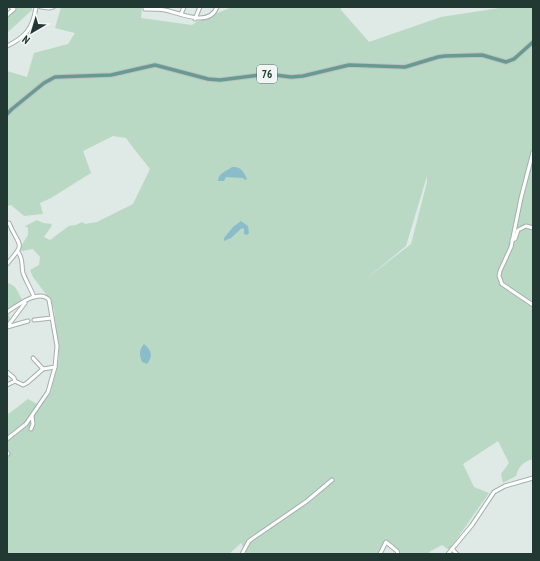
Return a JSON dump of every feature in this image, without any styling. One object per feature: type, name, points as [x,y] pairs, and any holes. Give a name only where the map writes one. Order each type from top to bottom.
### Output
[{"type":"main road","name":"76","points":[[7,114],[44,83],[55,77],[111,75],[155,65],[208,79],[220,80],[267,74],[303,76],[349,65],[405,67],[445,56],[482,55],[506,62],[514,59],[533,42]]},
{"type":"street","points":[[7,15],[14,9],[12,7]]},
{"type":"street","points":[[7,46],[20,40],[28,32],[34,20],[36,7]]},
{"type":"street","points":[[41,7],[53,7]]},
{"type":"street","points":[[145,7],[146,9],[163,9],[195,19],[212,14],[215,12],[217,7]]},
{"type":"street","points":[[181,14],[184,7]]},
{"type":"street","points":[[195,19],[200,7]]},
{"type":"street","points":[[533,152],[520,198],[511,247],[499,276],[500,281],[506,288],[533,305]]},
{"type":"street","points":[[7,264],[18,252],[20,245],[9,223]]},
{"type":"street","points":[[512,240],[515,240],[518,230],[526,226],[533,228]]},
{"type":"street","points":[[18,252],[22,257],[22,269],[24,276],[34,297]]},
{"type":"street","points":[[7,312],[34,297],[45,296],[49,300],[57,346],[55,367],[48,392],[26,424],[7,439]]},
{"type":"street","points":[[7,328],[25,301]]},
{"type":"street","points":[[34,320],[52,318]]},
{"type":"street","points":[[7,328],[28,321]]},
{"type":"street","points":[[33,358],[43,369]]},
{"type":"street","points":[[7,372],[14,378],[15,381],[23,385],[28,383],[43,369],[55,367]]},
{"type":"street","points":[[7,385],[15,381]]},
{"type":"street","points":[[31,429],[33,424],[32,416]]},
{"type":"street","points":[[448,554],[472,525],[494,492],[506,486],[533,478]]},
{"type":"street","points":[[242,554],[249,541],[307,501],[332,480]]},
{"type":"street","points":[[380,554],[386,542],[397,551],[398,554]]},
{"type":"street","points":[[452,549],[457,554]]},
{"type":"green space","points":[[13,7],[32,7],[32,10],[7,33],[7,16]]},
{"type":"green space","points":[[61,7],[142,7],[141,18],[192,25],[232,7],[341,7],[341,10],[369,42],[441,17],[506,7],[533,7],[533,459],[522,465],[516,476],[503,483],[501,474],[509,463],[498,441],[463,464],[474,487],[489,493],[449,550],[442,545],[429,552],[430,554],[398,554],[387,545],[382,554],[247,554],[241,543],[229,554],[7,554],[7,415],[28,399],[37,404],[51,392],[59,357],[54,310],[30,270],[39,265],[40,257],[33,249],[22,251],[20,248],[28,235],[28,228],[25,226],[37,220],[43,223],[52,224],[44,237],[50,240],[69,226],[82,222],[85,224],[97,222],[133,204],[150,169],[126,138],[113,136],[83,151],[91,173],[51,198],[40,203],[43,214],[24,216],[11,205],[7,206],[7,71],[27,77],[34,53],[68,44],[75,33],[55,28]],"holes":[[[427,176],[427,182],[411,244],[366,279],[406,246]]]},
{"type":"green space","points":[[7,278],[8,283],[15,288],[22,300],[8,313],[11,320],[7,325]]},
{"type":"water","points":[[232,167],[238,167],[247,179],[226,177],[224,181],[218,181],[221,174]]},
{"type":"water","points":[[241,221],[248,226],[249,233],[247,235],[244,234],[244,229],[242,228],[231,238],[224,241],[224,238],[233,227]]},
{"type":"water","points":[[144,344],[149,349],[151,354],[147,364],[142,362],[140,354],[140,350]]}]
